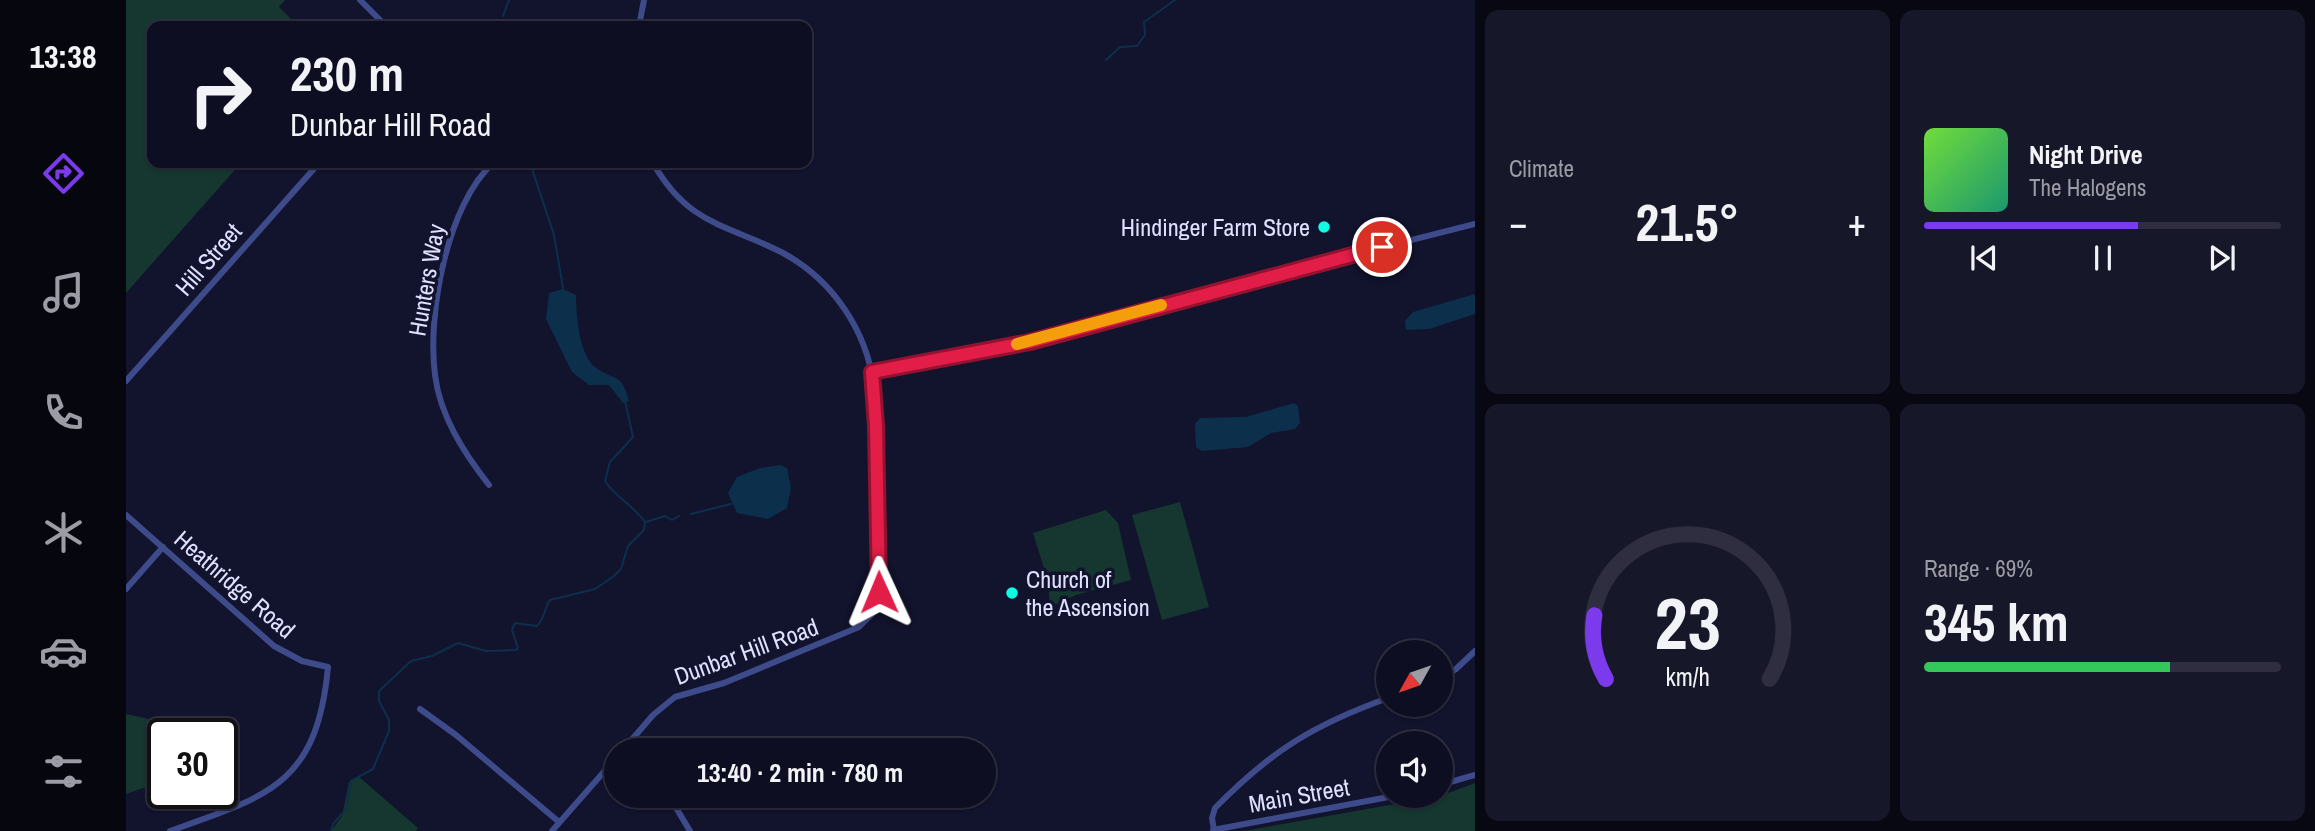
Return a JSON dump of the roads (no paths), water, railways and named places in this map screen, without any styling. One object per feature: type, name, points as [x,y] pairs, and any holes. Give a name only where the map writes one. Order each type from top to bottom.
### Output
[{"type":"street","points":[[360,0],[381,21]]},
{"type":"street","points":[[640,21],[644,0]]},
{"type":"street","name":"Hill Street","points":[[126,381],[315,168]]},
{"type":"street","name":"Hunters Way","points":[[488,168],[456,214],[443,266],[433,337],[435,377],[448,420],[463,453],[489,485]]},
{"type":"street","name":"Dunbar Hill Road","points":[[633,738],[660,708],[675,697],[724,683],[838,638],[859,627],[873,613],[879,592],[876,426],[872,372],[851,319],[825,284],[783,253],[726,231],[702,216],[676,194],[657,168]]},
{"type":"street","points":[[872,372],[1030,342],[1265,277],[1475,224]]},
{"type":"street","name":"Heathridge Road","points":[[126,515],[274,646],[302,661],[328,667],[325,703],[307,747],[291,773],[266,794],[170,831]]},
{"type":"street","points":[[126,589],[163,547]]},
{"type":"street","points":[[1453,672],[1475,651]]},
{"type":"street","points":[[1213,831],[1212,818],[1215,808],[1282,749],[1325,722],[1376,703]]},
{"type":"street","points":[[420,709],[559,822]]},
{"type":"street","points":[[552,831],[604,771]]},
{"type":"street","points":[[1453,781],[1475,775]]},
{"type":"street","name":"Main Street","points":[[1213,831],[1376,799]]},
{"type":"street","points":[[676,808],[690,831]]},
{"type":"water","points":[[563,289],[576,295],[582,345],[590,362],[621,382],[629,401],[623,403],[609,385],[589,385],[572,372],[546,319],[549,293]]},
{"type":"water","points":[[1475,294],[1475,314],[1429,329],[1406,330],[1405,321],[1413,312]]},
{"type":"water","points":[[1294,403],[1298,406],[1300,423],[1295,429],[1271,433],[1248,447],[1202,451],[1196,447],[1195,424],[1200,418],[1246,417]]},
{"type":"water","points":[[780,465],[787,468],[791,488],[787,508],[768,519],[737,513],[728,493],[737,477],[760,468]]},
{"type":"waterway","points":[[503,16],[509,0]]},
{"type":"waterway","points":[[1106,60],[1120,47],[1137,46],[1145,35],[1144,22],[1175,0]]},
{"type":"waterway","points":[[532,168],[554,235],[563,288]]},
{"type":"waterway","points":[[331,831],[333,824],[346,809],[351,781],[373,769],[389,731],[389,720],[379,701],[379,691],[411,661],[432,656],[458,643],[486,651],[516,650],[518,648],[512,630],[515,623],[537,626],[550,600],[595,589],[621,569],[628,546],[644,530],[645,522],[605,481],[610,462],[633,437],[625,401]]},
{"type":"waterway","points":[[691,514],[731,504]]},
{"type":"waterway","points":[[646,522],[665,516],[672,520],[679,516]]},
{"type":"place","name":"Hindinger Farm Store","points":[[1324,227]]},
{"type":"place","name":"Church of the Ascension","points":[[1012,593]]}]
